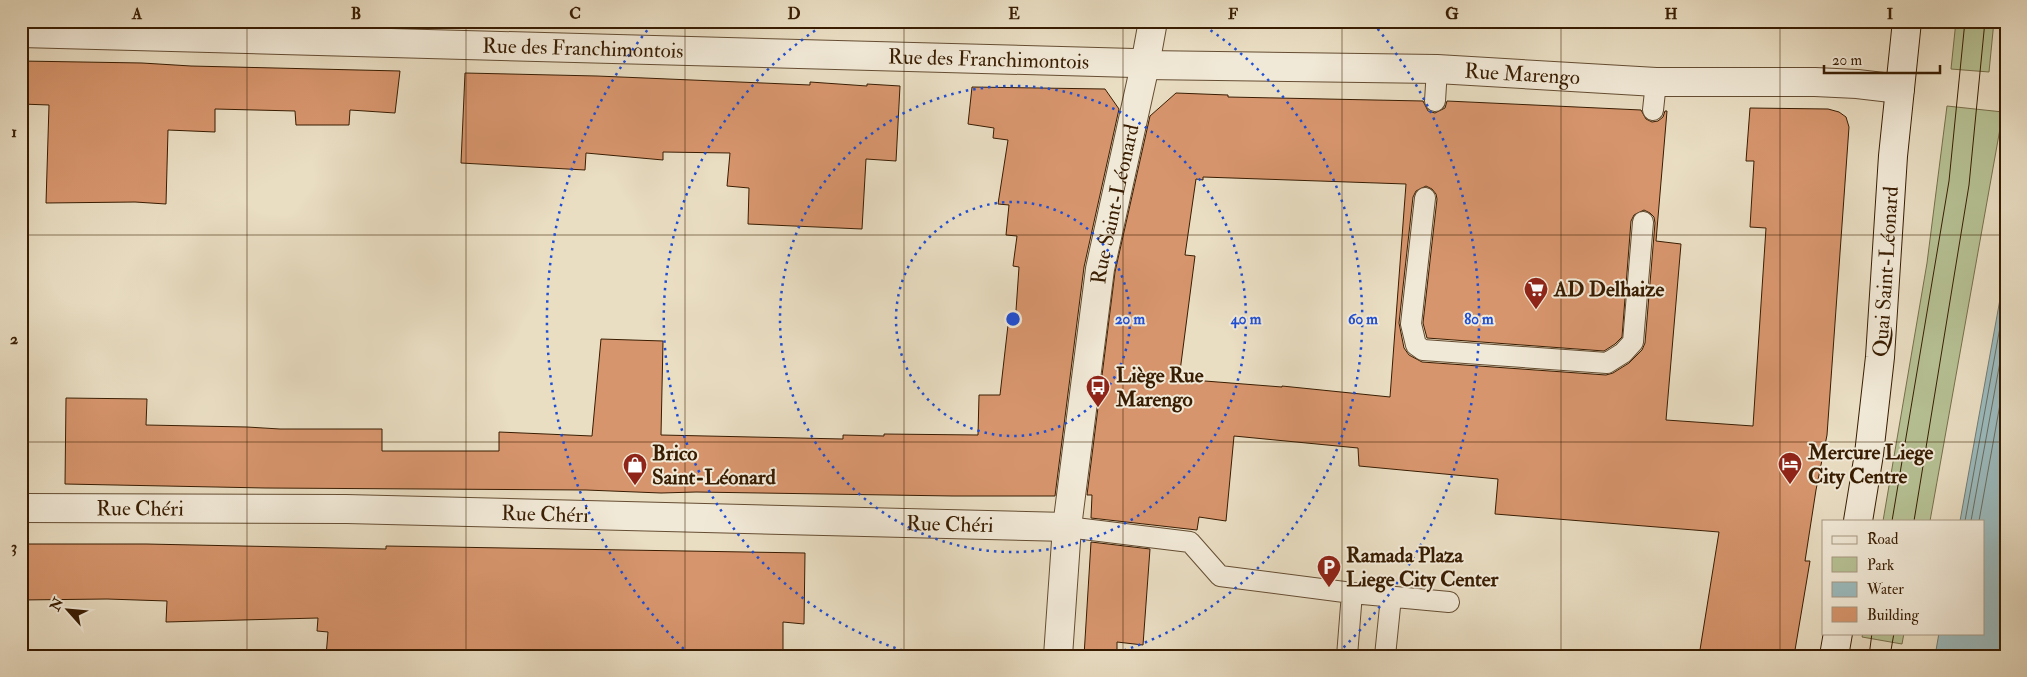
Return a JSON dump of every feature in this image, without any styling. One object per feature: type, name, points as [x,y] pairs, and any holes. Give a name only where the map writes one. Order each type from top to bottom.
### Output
[{"type":"street","name":"Rue Saint-Léonard","points":[[1058,656],[1067,527],[1100,270],[1153,21]]},
{"type":"street","name":"Quai Saint-Léonard","points":[[1858,520],[1869,454],[1880,357],[1893,156],[1908,21]]},
{"type":"street","name":"Rue des Franchimontois","points":[[21,33],[1145,65]]},
{"type":"street","name":"Rue Marengo","points":[[1145,65],[1437,69],[1656,82],[1815,82],[1900,89]]},
{"type":"street","name":"Rue Chéri","points":[[21,508],[346,508],[1067,527]]},
{"type":"street","points":[[1834,656],[1838,634]]},
{"type":"lane","points":[[1435,100],[1437,69]]},
{"type":"lane","points":[[1654,110],[1656,82]]},
{"type":"lane","points":[[1425,198],[1411,324],[1412,336],[1416,345],[1423,350],[1607,363],[1623,353],[1633,342],[1642,222]]},
{"type":"lane","points":[[1067,527],[1190,542],[1220,576],[1352,593],[1449,602]]},
{"type":"lane","points":[[1347,656],[1352,593]]},
{"type":"lane","points":[[1385,656],[1391,596]]},
{"type":"green space","points":[[1956,21],[1994,21],[1989,72],[1951,69]]},
{"type":"green space","points":[[1947,106],[2003,112],[1930,520],[1883,520],[1927,263]]},
{"type":"green space","points":[[1863,634],[1904,634],[1902,644],[1862,637]]},
{"type":"water","points":[[2006,266],[2006,656],[1935,656],[1939,634],[1984,634],[1984,520],[1960,520]]},
{"type":"building","points":[[21,61],[400,71],[395,113],[350,110],[349,125],[296,125],[295,111],[215,109],[215,132],[168,130],[166,204],[135,202],[46,203],[49,105],[21,104]]},
{"type":"building","points":[[465,73],[597,76],[810,85],[810,82],[900,86],[896,161],[866,159],[862,229],[748,224],[749,188],[727,186],[730,153],[663,152],[663,160],[586,153],[585,170],[461,163]]},
{"type":"building","points":[[972,87],[1105,89],[1119,109],[1084,267],[1055,496],[661,493],[586,490],[265,488],[65,484],[66,398],[147,399],[146,425],[280,429],[382,429],[382,451],[499,451],[499,432],[592,436],[601,339],[663,341],[661,435],[843,439],[843,435],[978,435],[979,395],[1000,395],[1008,325],[1015,325],[1019,267],[1013,266],[1017,236],[1006,235],[1009,205],[998,204],[1008,140],[993,138],[994,128],[968,124]]},
{"type":"building","points":[[1176,93],[1228,95],[1228,97],[1423,101],[1428,111],[1435,113],[1445,108],[1447,101],[1641,110],[1646,119],[1652,122],[1658,121],[1667,111],[1656,241],[1681,244],[1666,420],[1753,426],[1766,228],[1750,227],[1754,161],[1746,161],[1750,108],[1828,109],[1839,112],[1846,117],[1849,127],[1827,435],[1805,561],[1810,561],[1794,656],[1699,656],[1719,532],[1495,514],[1498,479],[1359,466],[1358,448],[1234,436],[1226,521],[1199,517],[1197,530],[1091,518],[1092,495],[1087,495],[1115,272],[1150,116]],"holes":[[[1203,177],[1406,184],[1390,397],[1282,386],[1179,379],[1195,256],[1185,255],[1196,179],[1203,180]],[[1426,186],[1432,189],[1437,199],[1423,323],[1427,338],[1604,351],[1622,337],[1631,221],[1634,215],[1644,210],[1654,217],[1655,223],[1645,343],[1642,350],[1629,363],[1606,375],[1422,362],[1409,355],[1404,348],[1399,323],[1413,197],[1416,191]]]},
{"type":"building","points":[[1091,542],[1150,549],[1143,645],[1117,642],[1117,656],[1084,656]]},
{"type":"building","points":[[21,544],[146,544],[386,549],[386,546],[805,553],[804,624],[783,622],[783,656],[326,656],[328,632],[317,631],[318,618],[166,622],[167,601],[107,599],[21,600]]},
{"type":"tram line","points":[[1892,520],[1949,181],[1965,21]]},
{"type":"tram line","points":[[1914,520],[1969,185],[1985,21]]},
{"type":"tram line","points":[[1869,656],[1872,634]]},
{"type":"tram line","points":[[1890,656],[1894,634]]},
{"type":"place","name":"AD Delhaize","points":[[1536,310]]},
{"type":"place","name":"Liège Rue Marengo","points":[[1098,408]]},
{"type":"place","name":"Mercure Liege City Centre","points":[[1790,485]]},
{"type":"place","name":"Brico Saint-Léonard","points":[[635,486]]},
{"type":"place","name":"Ramada Plaza Liege City Center","points":[[1329,588]]}]
